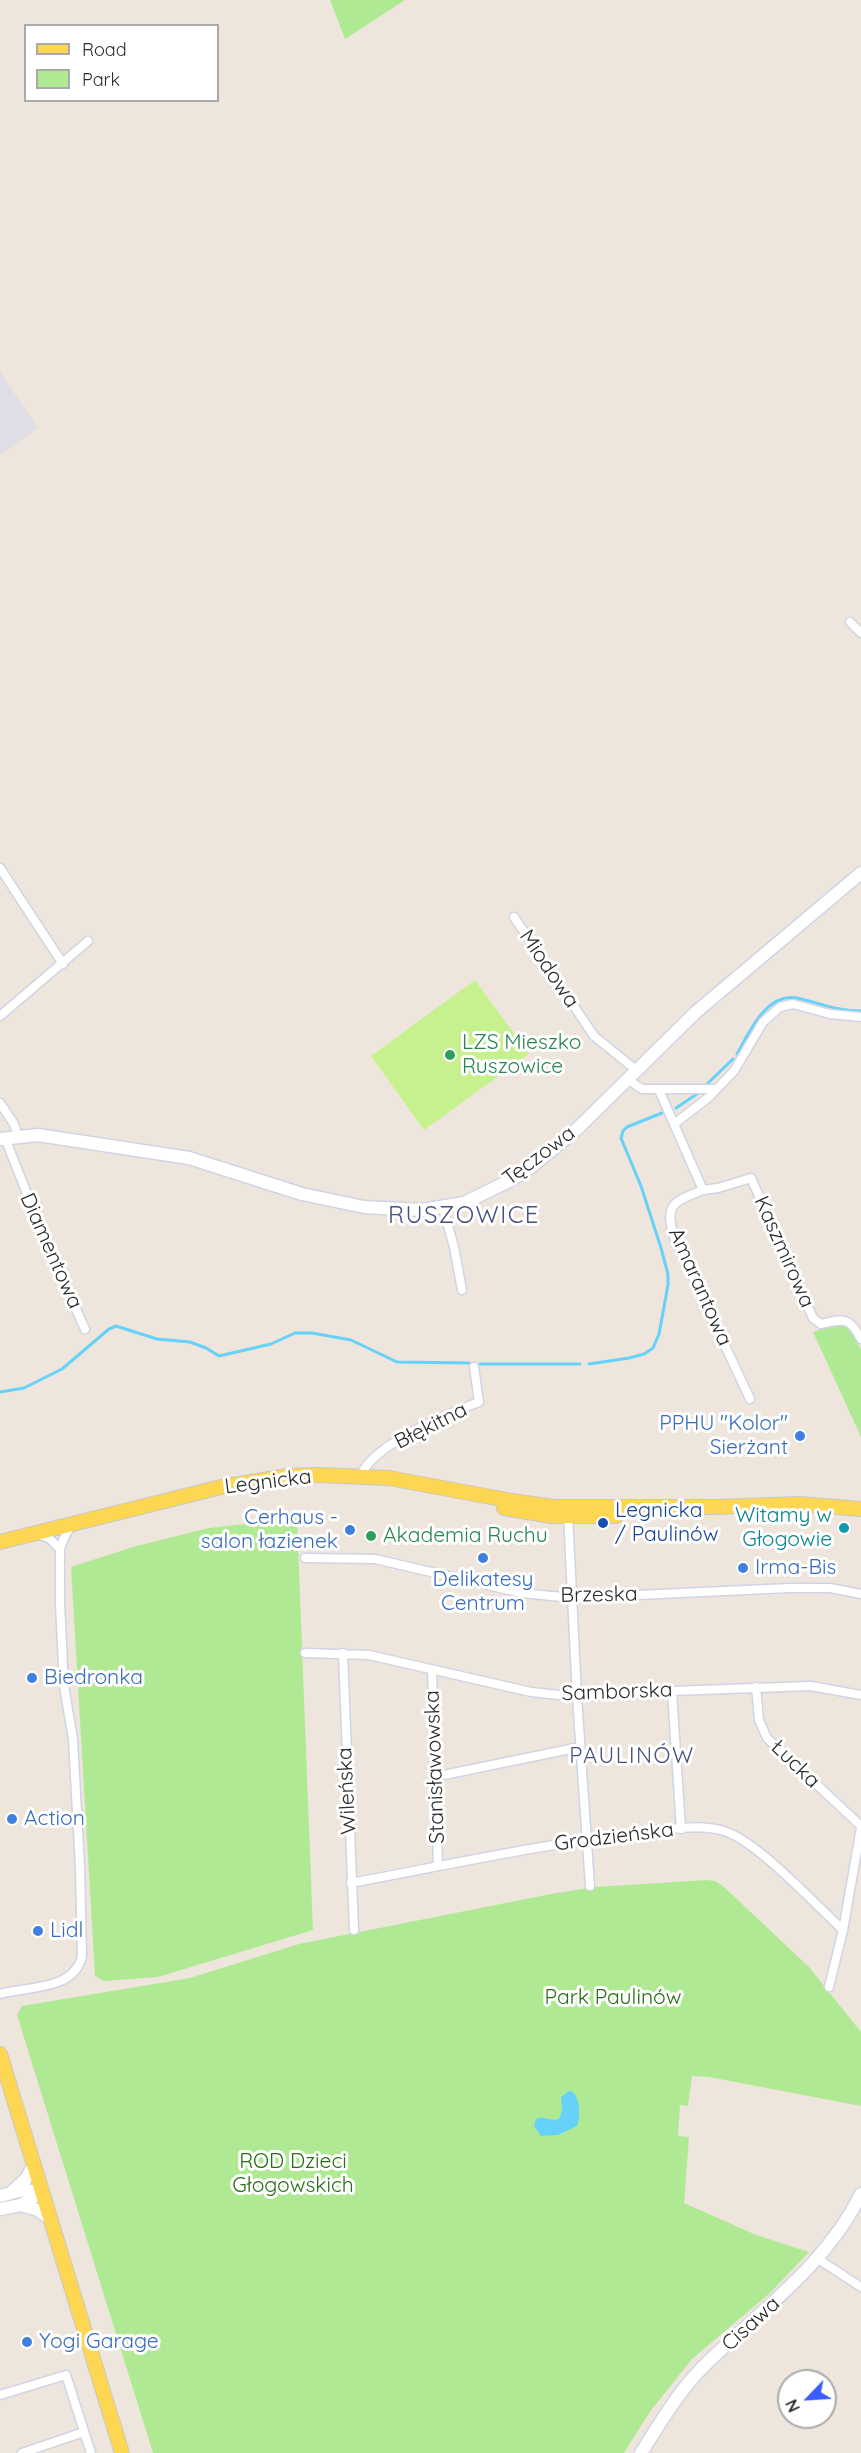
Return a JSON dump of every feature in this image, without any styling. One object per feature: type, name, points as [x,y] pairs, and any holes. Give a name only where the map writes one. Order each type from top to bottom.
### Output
[{"type":"main road","name":"Legnicka","points":[[0,1542],[75,1526],[221,1487],[298,1476],[361,1475],[389,1478],[458,1492],[520,1512],[799,1504],[861,1509]]},
{"type":"main road","name":"Legnicka","points":[[0,1551],[49,1538],[75,1526]]},
{"type":"main road","points":[[0,2055],[122,2453]]},
{"type":"street","points":[[850,622],[861,633]]},
{"type":"street","points":[[0,868],[63,964]]},
{"type":"street","name":"Tęczowa","points":[[2,1139],[18,1136],[55,1137],[189,1158],[302,1194],[364,1207],[404,1210],[443,1208],[479,1197],[523,1173],[577,1129],[696,1012],[859,878]]},
{"type":"street","name":"Miodowa","points":[[514,917],[594,1036],[632,1074],[642,1089],[716,1089]]},
{"type":"street","points":[[0,1016],[88,941]]},
{"type":"street","points":[[674,1124],[710,1097],[738,1065],[763,1022],[780,1007],[793,1004],[830,1014],[861,1017]]},
{"type":"street","points":[[659,1090],[703,1190]]},
{"type":"street","points":[[0,1103],[14,1124],[18,1136]]},
{"type":"street","name":"Diamentowa","points":[[2,1139],[85,1329]]},
{"type":"street","name":"Kaszmirowa","points":[[703,1190],[751,1178],[813,1318],[821,1324],[838,1319],[845,1320],[856,1330],[861,1339]]},
{"type":"street","name":"Amarantowa","points":[[703,1190],[674,1204],[669,1214],[670,1222],[750,1399]]},
{"type":"street","points":[[443,1208],[454,1247],[462,1290]]},
{"type":"street","name":"Błękitna","points":[[361,1475],[371,1459],[408,1435],[451,1412],[479,1402],[474,1367]]},
{"type":"street","points":[[568,1512],[577,1697],[590,1886]]},
{"type":"street","points":[[0,1994],[67,1978],[77,1969],[82,1956],[73,1739],[64,1686],[60,1618],[60,1549],[64,1538],[75,1526]]},
{"type":"street","points":[[33,1534],[49,1538],[60,1549]]},
{"type":"street","name":"Brzeska","points":[[305,1558],[375,1559],[522,1593],[572,1598],[800,1588],[830,1588],[861,1594]]},
{"type":"street","name":"Samborska","points":[[305,1653],[369,1655],[531,1692],[577,1697],[812,1686],[861,1695]]},
{"type":"street","name":"Wileńska","points":[[343,1653],[354,1930]]},
{"type":"street","name":"Stanisławowska","points":[[432,1669],[438,1866]]},
{"type":"street","name":"Łucka","points":[[756,1687],[759,1720],[767,1738],[861,1827]]},
{"type":"street","points":[[672,1691],[681,1829]]},
{"type":"street","points":[[434,1777],[580,1747]]},
{"type":"street","points":[[830,1987],[843,1930],[861,1827]]},
{"type":"street","name":"Grodzieńska","points":[[351,1883],[587,1839],[710,1828],[725,1831],[750,1844],[843,1930]]},
{"type":"street","points":[[6,2194],[26,2179],[34,2165]]},
{"type":"street","points":[[6,2194],[42,2192]]},
{"type":"street","points":[[0,2209],[21,2205],[42,2192]]},
{"type":"street","name":"Cisawa","points":[[641,2453],[678,2397],[700,2371],[780,2299],[818,2259],[839,2232],[861,2194]]},
{"type":"street","points":[[21,2205],[38,2210],[50,2219]]},
{"type":"street","points":[[818,2259],[861,2287]]},
{"type":"street","points":[[0,2395],[66,2375],[91,2453]]},
{"type":"street","points":[[22,2453],[84,2432]]},
{"type":"shaded area","points":[[0,372],[38,428],[0,455]]},
{"type":"green space","points":[[330,0],[405,0],[345,39]]},
{"type":"green space","name":"LZS Mieszko Ruszowice","points":[[475,980],[529,1054],[424,1130],[371,1056]]},
{"type":"green space","points":[[836,1323],[848,1327],[861,1349],[861,1437],[813,1332]]},
{"type":"green space","points":[[297,1517],[313,1930],[158,1977],[104,1981],[95,1976],[71,1567],[133,1547],[209,1528]]},
{"type":"green space","name":"ROD Dzieci Głogowskich","points":[[715,1881],[724,1887],[809,1967],[861,2032],[861,2106],[709,2077],[692,2076],[688,2106],[680,2105],[678,2136],[689,2137],[684,2203],[756,2235],[809,2252],[770,2293],[692,2359],[649,2413],[624,2453],[153,2453],[17,2015],[22,2006],[190,1978],[299,1944],[556,1893],[596,1887]]},
{"type":"water","points":[[569,2091],[573,2092],[578,2104],[577,2126],[558,2135],[541,2136],[534,2126],[536,2119],[559,2119],[562,2111],[561,2097]]},
{"type":"waterway","points":[[737,1054],[753,1025],[776,1001],[797,998],[836,1008],[861,1011]]},
{"type":"waterway","points":[[706,1085],[733,1059]]},
{"type":"waterway","points":[[676,1108],[697,1094]]},
{"type":"waterway","points":[[589,1364],[644,1354],[653,1348],[659,1334],[668,1274],[641,1186],[621,1138],[627,1127],[662,1113]]},
{"type":"waterway","points":[[0,1392],[24,1388],[62,1369],[109,1329],[116,1326],[157,1339],[190,1342],[219,1356],[271,1344],[295,1333],[312,1333],[351,1340],[397,1362],[469,1363]]},
{"type":"waterway","points":[[480,1364],[580,1364]]},
{"type":"place","name":"LZS Mieszko Ruszowice","points":[[450,1055]]},
{"type":"place","name":"PPHU \"Kolor\" Sierżant","points":[[800,1436]]},
{"type":"place","name":"Legnicka / Paulinów","points":[[603,1523]]},
{"type":"place","name":"Witamy w Głogowie","points":[[844,1528]]},
{"type":"place","name":"Cerhaus - salon łazienek","points":[[350,1530]]},
{"type":"place","name":"Akademia Ruchu","points":[[371,1536]]},
{"type":"place","name":"Delikatesy Centrum","points":[[483,1558]]},
{"type":"place","name":"Irma-Bis","points":[[743,1568]]},
{"type":"place","name":"Biedronka","points":[[32,1678]]},
{"type":"place","name":"Action","points":[[12,1819]]},
{"type":"place","name":"Lidl","points":[[38,1931]]},
{"type":"place","name":"Yogi Garage","points":[[27,2342]]},
{"type":"district","name":"RUSZOWICE","points":[[464,1216]]},
{"type":"district","name":"PAULINÓW","points":[[632,1756]]},
{"type":"park label","name":"Park Paulinów","points":[[613,1998]]}]
